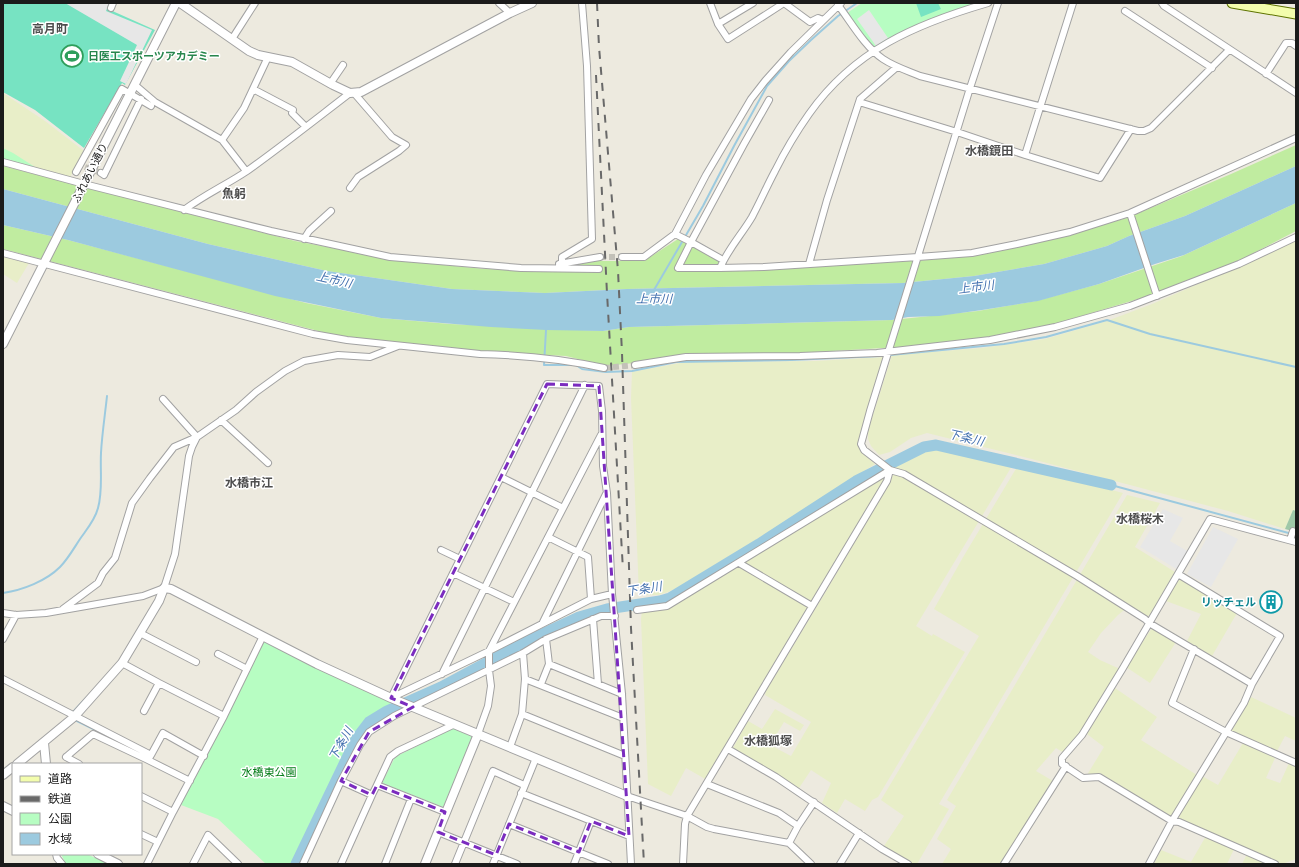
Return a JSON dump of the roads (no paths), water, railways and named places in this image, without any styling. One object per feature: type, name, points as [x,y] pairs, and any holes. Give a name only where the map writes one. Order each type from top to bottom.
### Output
[{"type":"main road","points":[[1232,3],[1296,14]]},
{"type":"street","name":"ふれあい通り","points":[[3,344],[176,3]]},
{"type":"street","points":[[180,3],[249,51],[292,62],[330,84],[352,93],[392,137],[406,145],[358,177],[350,188]]},
{"type":"street","points":[[232,39],[255,3]]},
{"type":"street","points":[[499,3],[510,13]]},
{"type":"street","points":[[184,210],[197,200],[220,188],[246,171],[352,93],[361,92],[510,13],[532,3]]},
{"type":"street","points":[[562,263],[562,257],[592,239],[587,66],[582,3]]},
{"type":"street","points":[[710,3],[718,24],[728,39],[784,3],[810,22],[818,18],[823,20]]},
{"type":"street","points":[[718,24],[753,3]]},
{"type":"street","points":[[720,268],[752,217],[776,170],[810,113],[834,84],[859,61],[873,51],[908,31],[938,18],[988,3]]},
{"type":"street","points":[[998,3],[970,88],[861,444],[864,450],[890,470],[904,474],[1077,576],[1149,623],[1252,684]]},
{"type":"street","points":[[1025,155],[1073,3]]},
{"type":"street","points":[[1162,3],[1164,6],[1229,50],[1296,93]]},
{"type":"street","points":[[622,257],[644,257],[675,234],[706,175],[751,99],[765,80],[839,4],[873,51],[884,60],[897,67],[920,76],[1041,107],[1144,131],[1151,128],[1229,50]]},
{"type":"street","points":[[1125,11],[1212,68]]},
{"type":"street","points":[[1266,74],[1286,43],[1292,43],[1296,46]]},
{"type":"street","points":[[222,140],[244,108],[268,57]]},
{"type":"street","points":[[330,84],[343,64]]},
{"type":"street","points":[[809,264],[827,200],[860,99],[897,67]]},
{"type":"street","points":[[135,85],[155,102],[222,140],[246,171]]},
{"type":"street","points":[[76,172],[82,166],[122,89],[151,106]]},
{"type":"street","points":[[253,89],[293,110],[292,113],[306,127]]},
{"type":"street","points":[[101,174],[104,175],[141,99]]},
{"type":"street","points":[[769,100],[678,268],[764,267],[918,259],[972,253],[1017,244],[1070,232],[1130,213],[1296,138]]},
{"type":"street","points":[[859,102],[1100,178],[1132,129]]},
{"type":"street","points":[[3,162],[83,186],[390,258],[476,265],[599,269]]},
{"type":"street","points":[[304,239],[309,231],[330,211]]},
{"type":"street","points":[[1130,213],[1157,296]]},
{"type":"street","points":[[675,234],[724,260]]},
{"type":"street","points":[[635,366],[686,357],[800,356],[902,351],[990,340],[1068,323],[1130,306],[1239,264],[1296,237]]},
{"type":"street","points":[[3,253],[45,262],[313,334],[347,340],[576,362],[604,368]]},
{"type":"street","points":[[548,268],[562,263],[600,258]]},
{"type":"street","points":[[61,610],[98,583],[102,573],[116,558],[132,504],[174,447],[197,437],[285,371],[304,361],[338,355],[370,357],[400,345]]},
{"type":"street","points":[[393,699],[453,573],[547,384],[599,386],[602,411],[603,466],[607,493],[612,596],[622,694],[631,864]]},
{"type":"street","points":[[442,674],[584,385]]},
{"type":"street","points":[[163,399],[197,437]]},
{"type":"street","points":[[221,420],[268,462]]},
{"type":"street","points":[[425,864],[488,706],[491,686],[489,653],[602,434]]},
{"type":"street","points":[[18,763],[74,717],[122,663],[159,601],[175,554],[189,456],[197,437]]},
{"type":"street","points":[[637,610],[667,606],[890,470]]},
{"type":"street","points":[[683,864],[685,824],[687,816],[887,481],[890,470]]},
{"type":"street","points":[[501,477],[563,508]]},
{"type":"street","points":[[543,622],[607,493]]},
{"type":"street","points":[[1275,864],[1186,825],[1172,821],[1099,777],[1083,778],[1062,764],[1062,758],[1082,735],[1210,519],[1293,541],[1293,531]]},
{"type":"street","points":[[548,537],[588,557],[591,599]]},
{"type":"street","points":[[441,550],[460,559]]},
{"type":"street","points":[[739,563],[812,606]]},
{"type":"street","points":[[453,573],[514,602]]},
{"type":"street","points":[[1149,864],[1172,821],[1244,703],[1252,684],[1280,636],[1178,574]]},
{"type":"street","points":[[3,613],[16,615],[61,610],[143,596],[164,588],[171,589],[318,664],[453,725],[627,796],[687,816],[707,827],[789,843],[811,864]]},
{"type":"street","points":[[393,699],[442,674],[489,653],[543,622],[591,599],[612,596]]},
{"type":"street","points":[[303,864],[341,781],[360,745],[369,732],[410,706],[522,654],[546,639],[593,619],[614,613]]},
{"type":"street","points":[[3,639],[16,615]]},
{"type":"street","points":[[593,619],[598,684]]},
{"type":"street","points":[[140,634],[196,662]]},
{"type":"street","points":[[147,864],[173,812],[204,756],[263,636]]},
{"type":"street","points":[[541,684],[549,664],[546,639]]},
{"type":"street","points":[[1194,650],[1172,704],[1226,732],[1296,764]]},
{"type":"street","points":[[218,654],[247,669]]},
{"type":"street","points":[[510,747],[522,714],[525,679],[522,654]]},
{"type":"street","points":[[122,663],[224,716]]},
{"type":"street","points":[[549,664],[622,694]]},
{"type":"street","points":[[3,679],[190,781]]},
{"type":"street","points":[[525,679],[541,684],[623,718]]},
{"type":"street","points":[[144,711],[159,683]]},
{"type":"street","points":[[522,714],[625,756]]},
{"type":"street","points":[[341,864],[390,757],[398,751],[453,725]]},
{"type":"street","points":[[149,758],[163,733],[204,756]]},
{"type":"street","points":[[66,763],[66,757],[93,734],[149,758]]},
{"type":"street","points":[[44,742],[46,763]]},
{"type":"street","points":[[728,749],[776,776],[908,864]]},
{"type":"street","points":[[66,757],[77,763]]},
{"type":"street","points":[[493,864],[536,758]]},
{"type":"street","points":[[1004,864],[1066,766]]},
{"type":"street","points":[[3,775],[12,768]]},
{"type":"street","points":[[455,864],[493,771],[524,785]]},
{"type":"street","points":[[341,781],[372,795]]},
{"type":"street","points":[[707,784],[779,813],[798,826]]},
{"type":"street","points":[[377,785],[445,812]]},
{"type":"street","points":[[521,793],[629,836]]},
{"type":"street","points":[[142,796],[173,812]]},
{"type":"street","points":[[384,864],[411,799]]},
{"type":"street","points":[[789,843],[814,802]]},
{"type":"street","points":[[3,806],[12,810]]},
{"type":"street","points":[[574,864],[591,821]]},
{"type":"street","points":[[509,824],[608,864]]},
{"type":"street","points":[[438,832],[517,864]]},
{"type":"street","points":[[840,864],[859,832]]},
{"type":"street","points":[[142,834],[158,842]]},
{"type":"street","points":[[193,864],[208,835],[238,864]]},
{"type":"street","points":[[56,855],[62,864]]},
{"type":"street","points":[[100,855],[118,864]]},
{"type":"water","name":"上市川","points":[[1296,166],[1296,203],[1184,255],[1099,284],[1038,301],[939,316],[908,317],[892,320],[629,327],[603,331],[491,327],[381,318],[275,296],[68,240],[3,225],[3,189],[208,244],[327,271],[452,289],[545,293],[627,289],[903,283],[974,276],[1044,264],[1107,246],[1129,236],[1185,216]]},
{"type":"waterway","name":"上市川","points":[[654,290],[703,206],[767,86],[789,61],[811,40],[838,16],[857,3]]},
{"type":"waterway","points":[[546,330],[544,365],[576,365],[582,369],[606,372],[632,371],[676,362],[791,360],[880,356],[1004,344],[1046,337],[1107,320],[1150,334],[1296,367]]},
{"type":"waterway","points":[[3,593],[18,590],[48,577],[66,561],[93,520],[100,501],[101,446],[107,396]]},
{"type":"waterway","name":"下条川","points":[[296,864],[356,739],[369,722],[387,711],[441,687],[523,643],[579,617],[607,609],[660,601],[670,598],[759,544],[856,481],[924,447],[936,445],[1111,485]]},
{"type":"waterway","points":[[1111,485],[1296,535]]},
{"type":"waterway","points":[[72,713],[87,697]]},
{"type":"waterway","points":[[75,720],[136,750]]},
{"type":"tunnel","points":[[85,167],[101,173]]},
{"type":"tunnel","points":[[600,257],[622,257]]},
{"type":"tunnel","points":[[604,368],[635,365]]},
{"type":"railway","points":[[597,3],[599,47],[618,271],[631,628],[644,864]]},
{"type":"railway","points":[[596,75],[623,570]]},
{"type":"place","name":"日医工スポーツアカデミー","points":[[72,56]]},
{"type":"place","name":"リッチェル","points":[[1271,602]]},
{"type":"district","name":"高月町","points":[[50,29]]},
{"type":"district","name":"水橋鏡田","points":[[989,151]]},
{"type":"district","name":"魚躬","points":[[234,194]]},
{"type":"district","name":"水橋市江","points":[[249,483]]},
{"type":"district","name":"水橋桜木","points":[[1140,519]]},
{"type":"district","name":"水橋狐塚","points":[[768,741]]},
{"type":"park label","name":"水橋東公園","points":[[269,772]]}]
